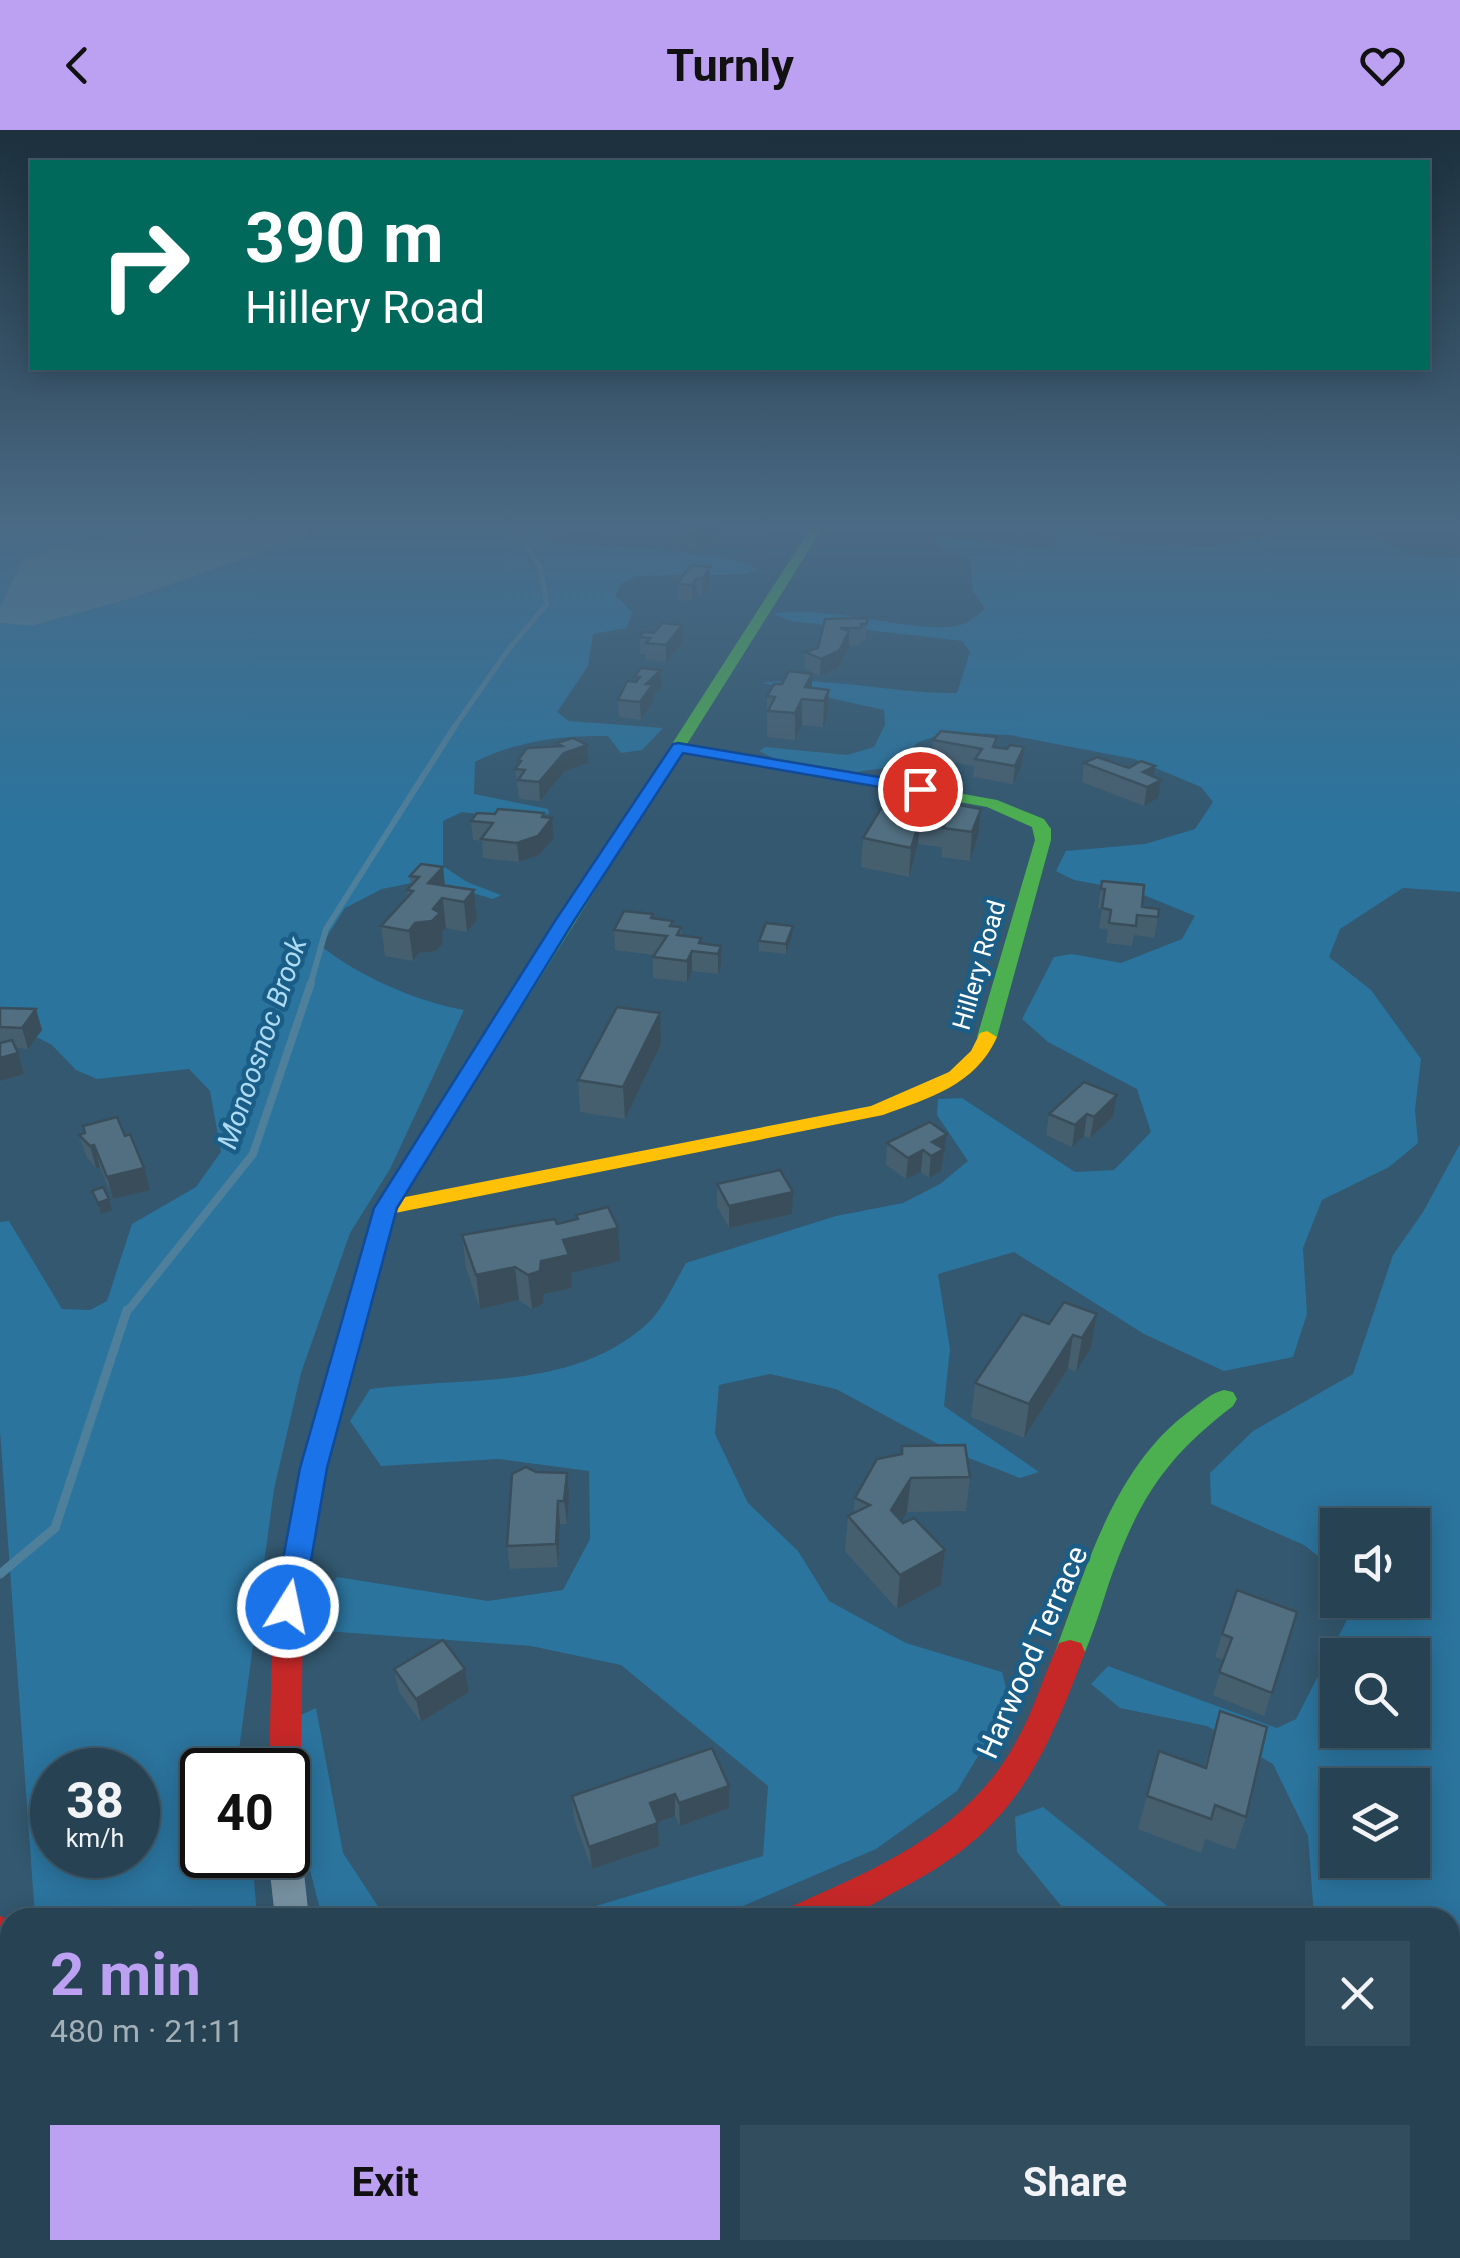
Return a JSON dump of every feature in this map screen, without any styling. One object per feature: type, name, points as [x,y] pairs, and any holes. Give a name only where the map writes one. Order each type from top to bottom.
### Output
[{"type":"main road","points":[[285,1748],[288,1607],[307,1503],[350,1328],[385,1208],[755,625]]},
{"type":"main road","name":"Hillery Road","points":[[385,1208],[876,1111],[950,1080],[984,1048],[1043,840],[1043,829],[1038,823],[991,802],[678,747]]},
{"type":"main road","name":"Harwood Terrace","points":[[822,1908],[922,1857],[957,1834],[997,1799],[1027,1754],[1095,1578],[1137,1494],[1181,1428],[1224,1399]]},
{"type":"street","points":[[288,1878],[291,1908]]},
{"type":"shaded area","points":[[0,625],[628,625],[593,634],[588,666],[557,712],[569,721],[663,728],[642,750],[621,753],[608,736],[574,737],[523,744],[475,762],[474,794],[548,809],[549,814],[518,818],[462,812],[443,821],[443,866],[467,882],[501,895],[493,899],[427,880],[382,889],[345,908],[321,946],[352,968],[389,986],[464,1010],[390,1169],[350,1233],[301,1373],[274,1489],[239,1748],[180,1748],[180,1878],[254,1878],[256,1908],[34,1908],[32,1878],[160,1878],[160,1748],[30,1748],[30,1848],[0,1431],[0,1222],[9,1221],[62,1309],[90,1310],[107,1301],[132,1224],[196,1187],[221,1152],[210,1091],[189,1069],[97,1079],[76,1070],[52,1045],[0,1018]]},
{"type":"shaded area","points":[[828,625],[1460,625],[1460,892],[1403,888],[1340,929],[1329,957],[1371,990],[1421,1059],[1415,1110],[1418,1143],[1389,1167],[1322,1200],[1303,1248],[1307,1314],[1293,1357],[1224,1371],[1144,1334],[1014,1252],[938,1274],[950,1349],[944,1406],[1039,1472],[1020,1478],[951,1451],[836,1389],[770,1374],[719,1385],[715,1434],[748,1503],[798,1551],[829,1601],[906,1643],[1002,1672],[1010,1703],[957,1791],[876,1849],[738,1908],[589,1908],[763,1856],[768,1786],[621,1665],[531,1646],[325,1631],[312,1607],[337,1577],[488,1601],[563,1590],[590,1539],[589,1471],[499,1459],[381,1466],[350,1421],[370,1389],[517,1377],[587,1360],[619,1344],[649,1322],[686,1263],[836,1216],[903,1203],[940,1184],[968,1161],[937,1115],[938,1099],[962,1098],[1075,1172],[1114,1170],[1151,1132],[1137,1089],[1048,1042],[1022,1019],[1054,957],[1072,954],[1121,963],[1182,939],[1195,916],[1134,891],[1074,880],[1056,871],[1066,851],[1145,844],[1195,829],[1213,802],[1201,787],[1134,759],[1010,735],[948,732],[919,742],[886,768],[856,772],[773,758],[759,751],[765,747],[847,755],[874,747],[885,725],[884,710],[762,683],[811,681],[957,693],[970,652],[962,641]]},
{"type":"shaded area","points":[[1460,1144],[1460,1908],[1313,1908],[1308,1836],[1273,1764],[1207,1726],[1120,1708],[1091,1684],[1108,1666],[1277,1728],[1296,1719],[1320,1672],[1320,1748],[1430,1748],[1430,1638],[1338,1638],[1348,1618],[1430,1618],[1430,1508],[1320,1508],[1320,1558],[1304,1545],[1211,1504],[1210,1473],[1253,1431],[1353,1374],[1393,1255],[1423,1212]]},
{"type":"shaded area","points":[[316,1708],[343,1853],[379,1908],[320,1908],[310,1870],[310,1748],[300,1748],[297,1717]]},
{"type":"shaded area","points":[[1043,1807],[1170,1908],[1063,1908],[1017,1852],[1015,1817]]},
{"type":"building","points":[[660,625],[682,625],[666,645],[646,643],[650,638],[640,637],[643,632],[654,633]]},
{"type":"building","points":[[823,625],[861,625],[840,628],[849,631],[839,651],[821,659],[805,652],[818,648]]},
{"type":"building","points":[[641,668],[661,670],[646,684],[653,684],[640,702],[618,700],[627,681],[636,682],[640,677],[634,677]]},
{"type":"building","points":[[789,671],[812,674],[805,687],[829,690],[824,701],[802,699],[795,713],[768,711],[775,697],[767,696],[774,684],[782,684]]},
{"type":"building","points":[[941,731],[997,737],[993,747],[1024,747],[1015,766],[975,759],[982,749],[933,740]]},
{"type":"building","points":[[573,738],[587,745],[564,753],[539,782],[518,780],[525,770],[515,769],[527,748],[562,746],[556,743]]},
{"type":"building","points":[[1097,757],[1129,768],[1141,761],[1155,766],[1143,772],[1161,780],[1147,787],[1084,763]]},
{"type":"building","points":[[888,797],[918,801],[920,798],[981,809],[972,832],[943,828],[947,819],[921,816],[911,848],[863,838]]},
{"type":"building","points":[[498,809],[544,813],[542,817],[552,818],[538,836],[517,843],[481,839],[493,823],[471,821],[477,813],[495,814]]},
{"type":"building","points":[[421,864],[443,867],[428,883],[474,890],[464,902],[442,898],[433,909],[440,913],[432,921],[415,923],[409,931],[381,926],[413,891],[407,890],[419,877],[410,876]]},
{"type":"building","points":[[1102,881],[1144,885],[1142,907],[1159,909],[1158,917],[1137,915],[1136,926],[1109,923],[1111,910],[1102,908]]},
{"type":"building","points":[[624,911],[673,921],[670,926],[681,927],[677,935],[721,946],[718,954],[692,951],[687,961],[653,957],[667,936],[614,930]]},
{"type":"building","points":[[766,923],[793,926],[786,944],[759,941]]},
{"type":"building","points":[[617,1007],[660,1013],[623,1087],[578,1080]]},
{"type":"building","points":[[0,1008],[36,1009],[22,1028],[0,1027]]},
{"type":"building","points":[[12,1040],[18,1053],[0,1058],[0,1043]]},
{"type":"building","points":[[1084,1082],[1117,1095],[1094,1117],[1087,1114],[1075,1125],[1049,1114]]},
{"type":"building","points":[[117,1117],[125,1136],[130,1134],[144,1168],[107,1177],[94,1145],[90,1146],[79,1135],[85,1133],[83,1126]]},
{"type":"building","points":[[930,1122],[947,1134],[932,1142],[944,1149],[931,1156],[923,1150],[908,1158],[887,1143]]},
{"type":"building","points":[[780,1170],[793,1192],[729,1206],[717,1184]]},
{"type":"building","points":[[103,1187],[109,1199],[98,1203],[92,1191]]},
{"type":"building","points":[[608,1207],[618,1228],[563,1240],[569,1255],[541,1261],[540,1271],[528,1275],[515,1267],[476,1275],[462,1235],[555,1219],[557,1224]]},
{"type":"building","points":[[1064,1302],[1097,1314],[1082,1338],[1073,1335],[1029,1404],[975,1383],[1022,1314],[1049,1324]]},
{"type":"building","points":[[965,1445],[970,1477],[911,1478],[891,1510],[903,1523],[914,1518],[945,1550],[900,1575],[848,1516],[870,1505],[855,1498],[877,1459],[902,1454],[902,1446]]},
{"type":"building","points":[[526,1467],[536,1472],[567,1473],[564,1501],[558,1501],[556,1544],[507,1546],[512,1474]]},
{"type":"building","points":[[1237,1590],[1297,1612],[1272,1693],[1219,1672],[1232,1638],[1222,1634]]},
{"type":"building","points":[[443,1640],[465,1669],[416,1699],[394,1669]]},
{"type":"building","points":[[1220,1711],[1267,1727],[1246,1817],[1215,1805],[1211,1819],[1147,1796],[1159,1751],[1206,1768]]},
{"type":"building","points":[[712,1748],[729,1786],[679,1803],[675,1794],[650,1803],[658,1823],[589,1847],[572,1796]]},
{"type":"waterway","name":"Monoosnoc Brook","points":[[454,727],[529,625]]},
{"type":"waterway","name":"Monoosnoc Brook","points":[[310,986],[326,929],[454,727]]},
{"type":"waterway","name":"Monoosnoc Brook","points":[[126,1313],[253,1154],[310,986]]},
{"type":"waterway","name":"Monoosnoc Brook","points":[[0,1574],[55,1528],[126,1313]]},
{"type":"traffic: fast","points":[[371,1260],[385,1208],[755,625]]},
{"type":"traffic: fast","points":[[679,747],[991,803],[1038,823],[1043,829],[1043,840],[987,1037]]},
{"type":"traffic: fast","points":[[1070,1652],[1114,1535],[1142,1480],[1181,1432],[1224,1399]]},
{"type":"traffic: slow","points":[[385,1208],[876,1111],[956,1076],[970,1065],[987,1037]]},
{"type":"traffic: jam","points":[[285,1748],[288,1607],[313,1468],[371,1260]]},
{"type":"traffic: jam","points":[[824,1908],[928,1856],[993,1803],[1028,1750],[1070,1652]]},
{"type":"route","points":[[288,1607],[313,1468],[385,1208],[678,747],[920,789]]}]
